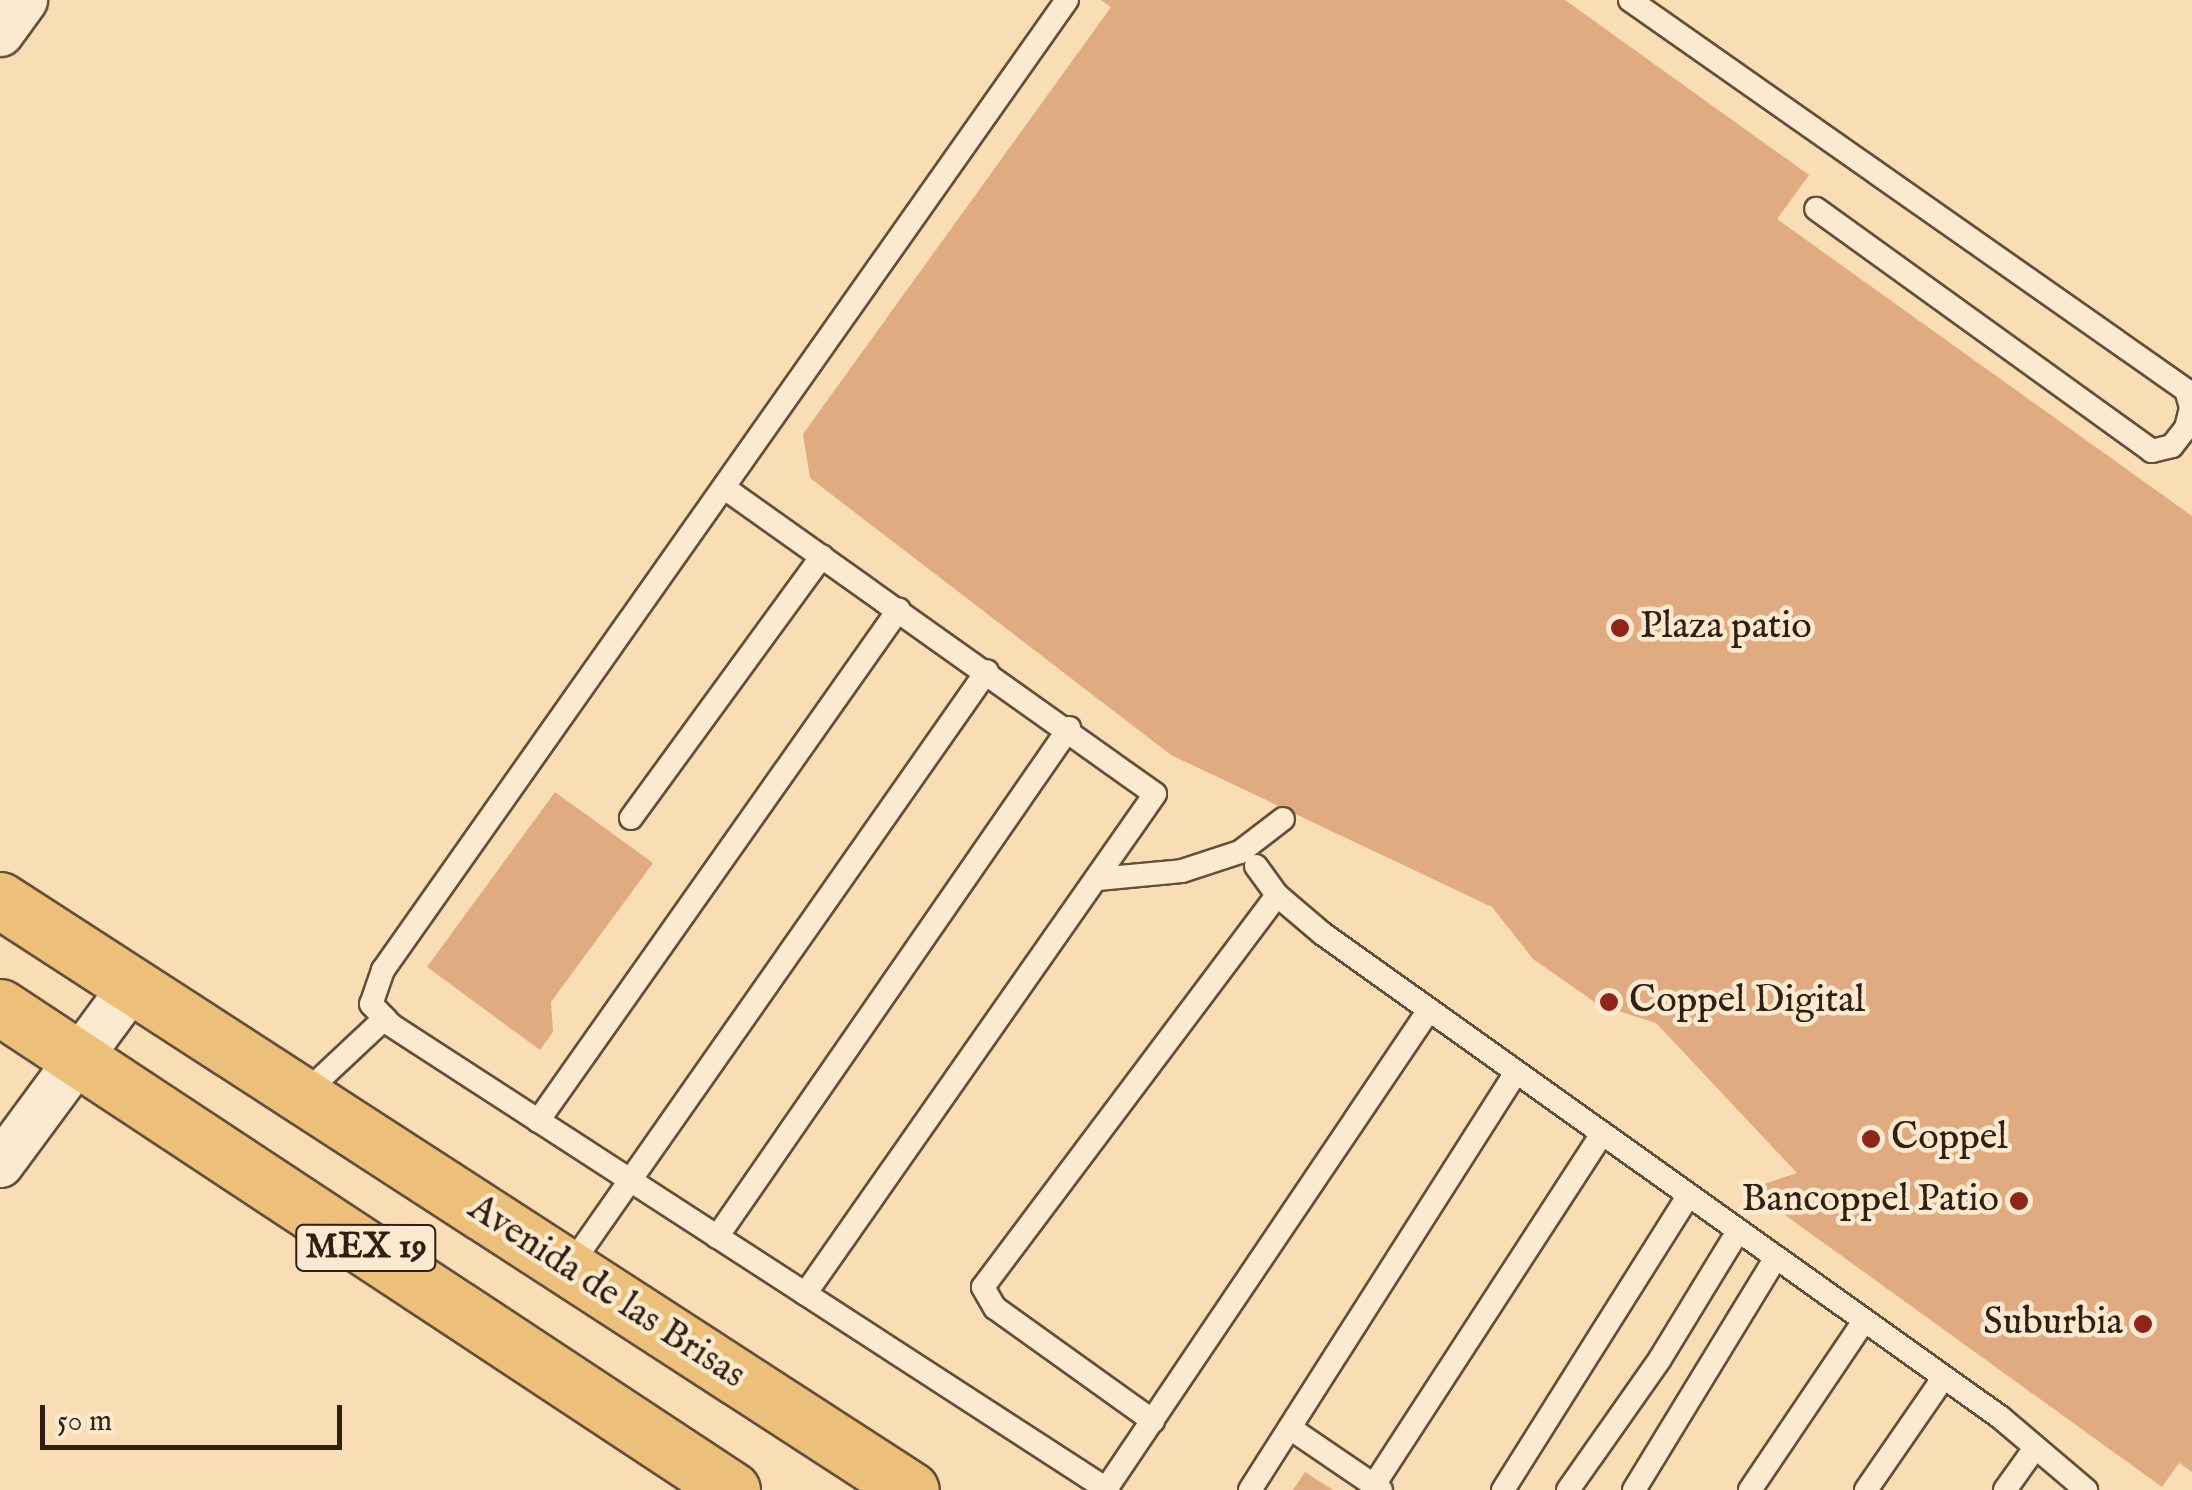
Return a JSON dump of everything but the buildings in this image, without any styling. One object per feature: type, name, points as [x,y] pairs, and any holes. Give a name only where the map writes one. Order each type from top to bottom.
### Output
[{"type":"main road","name":"Avenida de las Brisas","points":[[0,900],[911,1490]]},
{"type":"main road","name":"MEX 19","points":[[0,1006],[732,1490]]},
{"type":"street","points":[[0,32],[24,0]]},
{"type":"street","points":[[0,1164],[132,986]]},
{"type":"lane","points":[[1067,0],[726,490],[383,970],[372,1004],[385,1018],[538,1120],[1107,1490],[1429,1010]]},
{"type":"lane","points":[[1630,0],[2186,390],[2191,408],[2186,428],[2172,446],[2152,452],[1816,208]]},
{"type":"lane","points":[[726,490],[1069,728],[1156,794],[805,1294]]},
{"type":"lane","points":[[631,818],[822,556]]},
{"type":"lane","points":[[538,1120],[899,609]]},
{"type":"lane","points":[[568,1269],[628,1178],[987,671]]},
{"type":"lane","points":[[718,1237],[1069,728]]},
{"type":"lane","points":[[1098,879],[1182,871],[1240,852],[1283,819]]},
{"type":"lane","points":[[1256,866],[1277,896],[1737,1233],[1944,1378],[2086,1490]]},
{"type":"lane","points":[[1153,1420],[994,1308],[983,1287],[1277,896]]},
{"type":"lane","points":[[301,1096],[385,1018]]},
{"type":"lane","points":[[1250,1490],[1516,1073]]},
{"type":"lane","points":[[1290,1428],[1378,1488],[1602,1134]]},
{"type":"lane","points":[[1503,1490],[1688,1196]]},
{"type":"lane","points":[[1568,1490],[1737,1233]]},
{"type":"lane","points":[[1634,1490],[1775,1259]]},
{"type":"lane","points":[[1750,1490],[1864,1321]]},
{"type":"lane","points":[[1866,1490],[1944,1378]]},
{"type":"lane","points":[[2004,1490],[2035,1448]]},
{"type":"place","name":"Plaza patio","points":[[1620,628]]},
{"type":"place","name":"Coppel Digital","points":[[1609,1002]]},
{"type":"place","name":"Coppel","points":[[1871,1139]]},
{"type":"place","name":"Bancoppel Patio","points":[[2019,1201]]},
{"type":"place","name":"Suburbia","points":[[2143,1324]]}]
